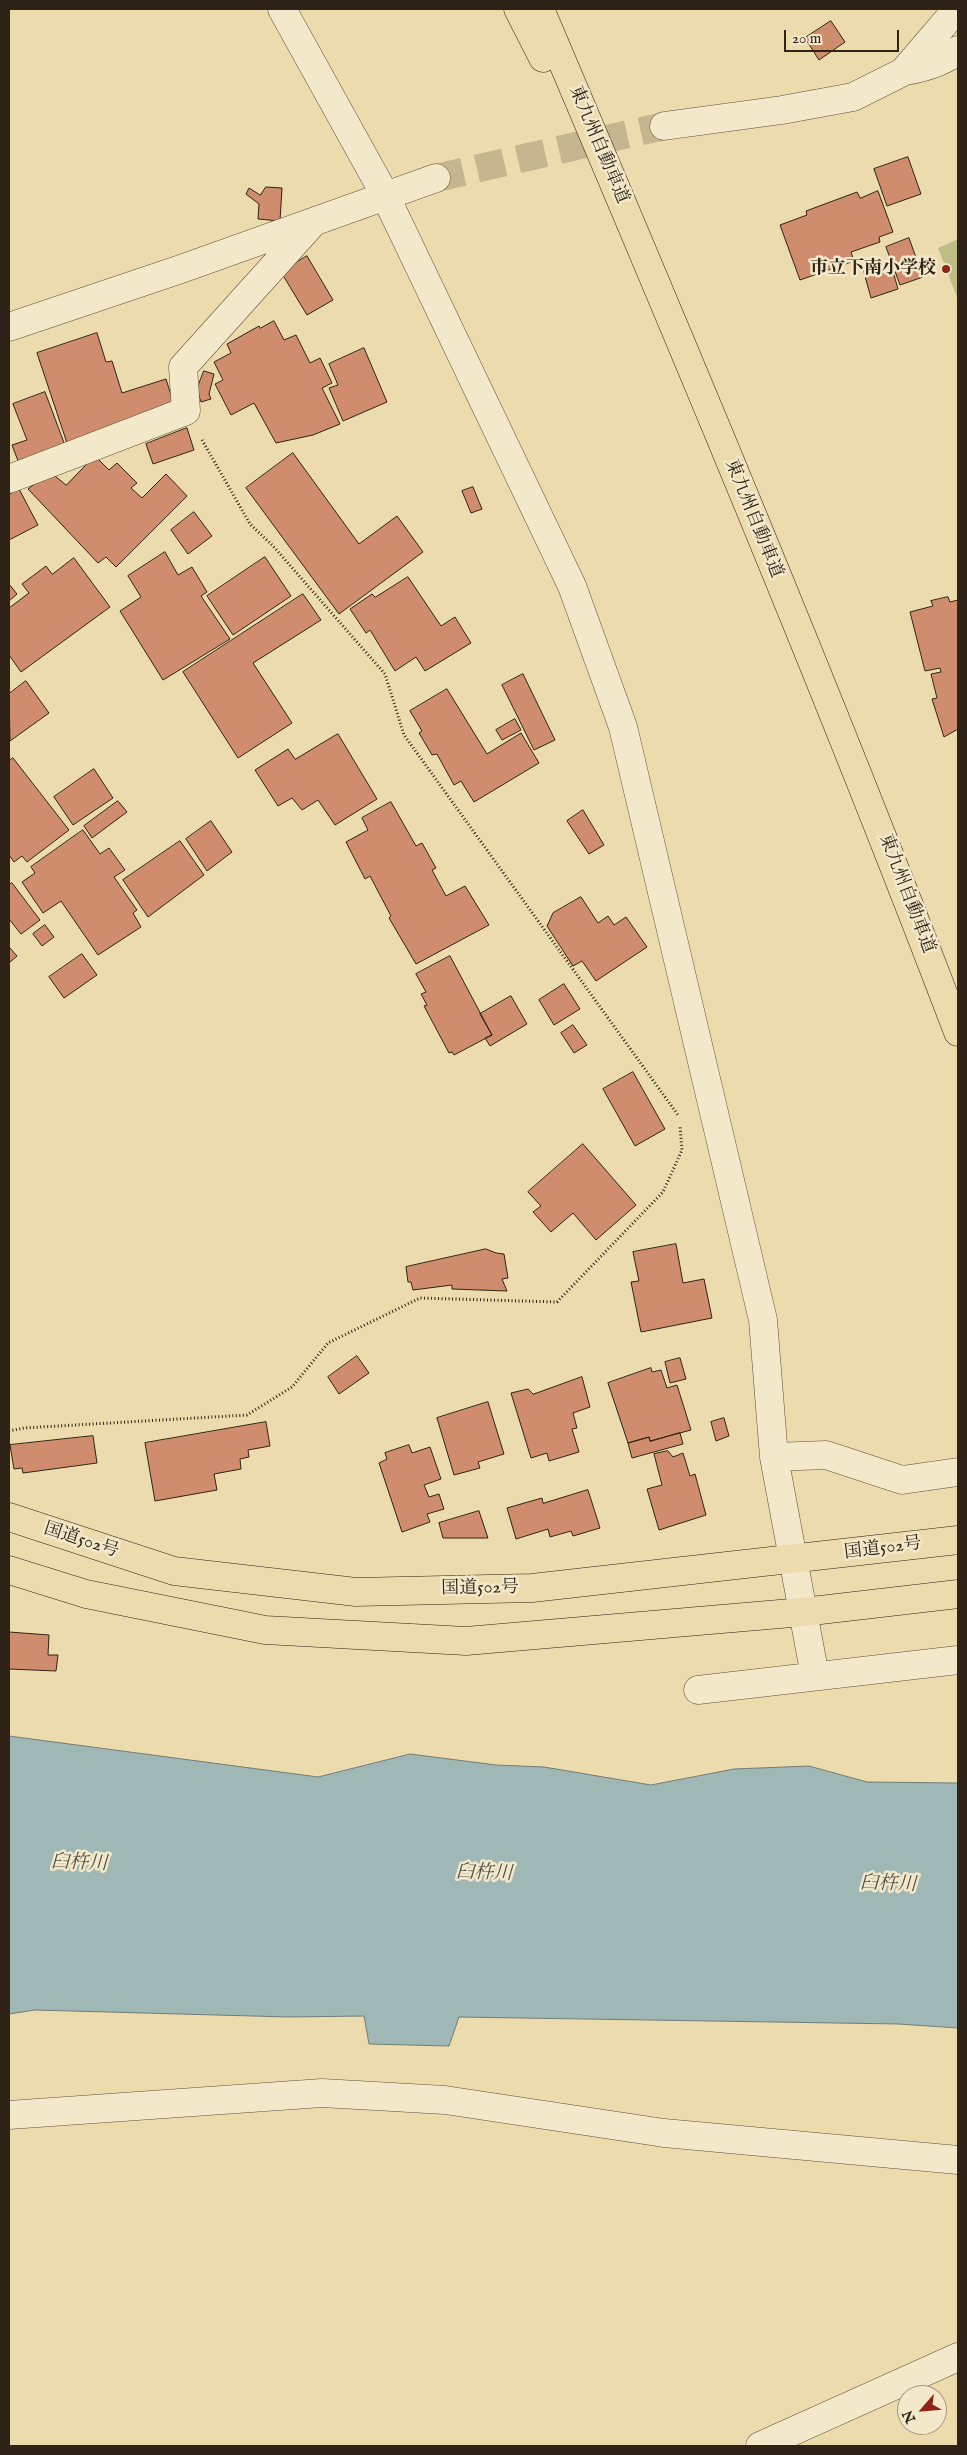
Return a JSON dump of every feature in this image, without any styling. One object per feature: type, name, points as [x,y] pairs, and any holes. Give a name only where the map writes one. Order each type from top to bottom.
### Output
[{"type":"highway","points":[[518,9],[652,273]]},
{"type":"highway","name":"東九州自動車道","points":[[540,9],[652,273],[872,806],[958,1032]]},
{"type":"highway","name":"国道502号","points":[[9,1517],[174,1571],[356,1592],[532,1588],[958,1540]]},
{"type":"highway","points":[[9,1570],[86,1594],[266,1630],[466,1641],[803,1612],[958,1594]]},
{"type":"street","points":[[282,9],[385,195],[572,586],[622,727],[763,1320],[774,1457],[815,1676]]},
{"type":"street","points":[[904,72],[957,9]]},
{"type":"street","points":[[664,126],[782,110],[853,97],[904,72],[934,63],[952,55],[958,50]]},
{"type":"street","points":[[9,327],[313,223],[385,195],[436,178]]},
{"type":"street","points":[[9,479],[186,411],[183,367],[313,223]]},
{"type":"street","points":[[774,1457],[826,1455],[902,1480],[958,1472]]},
{"type":"street","points":[[698,1690],[958,1660]]},
{"type":"street","points":[[9,2116],[322,2093],[445,2100],[664,2133],[958,2160]]},
{"type":"street","points":[[760,2446],[958,2357]]},
{"type":"path","points":[[9,1431],[24,1428],[247,1415],[292,1386],[328,1343],[420,1298],[557,1302],[663,1192],[682,1150],[679,1116],[404,735],[384,674],[274,546],[250,524],[186,411]]},
{"type":"green space","points":[[958,239],[958,300],[938,248]]},
{"type":"water","name":"臼杵川","points":[[9,1736],[318,1777],[410,1754],[496,1765],[544,1767],[651,1785],[734,1769],[809,1766],[867,1782],[958,1783],[958,2028],[899,2024],[459,2017],[449,2046],[369,2044],[364,2016],[289,2017],[35,2010],[9,2014]]},
{"type":"building","points":[[831,21],[845,42],[819,60],[805,38]]},
{"type":"building","points":[[908,157],[921,194],[887,206],[874,169]]},
{"type":"building","points":[[266,187],[282,188],[280,221],[258,219],[259,204],[246,194],[249,188],[260,195]]},
{"type":"building","points":[[878,191],[893,232],[879,237],[880,242],[851,252],[854,261],[800,280],[780,225],[807,215],[806,211],[857,192],[860,198]]},
{"type":"building","points":[[909,238],[923,277],[900,285],[886,247]]},
{"type":"building","points":[[307,256],[333,300],[307,315],[281,272]]},
{"type":"building","points":[[890,261],[898,289],[871,298],[863,269]]},
{"type":"building","points":[[274,321],[284,340],[296,335],[310,363],[320,358],[332,383],[322,388],[340,424],[313,435],[276,443],[254,403],[231,415],[215,384],[223,380],[214,362],[231,353],[227,344],[259,326],[260,328]]},
{"type":"building","points":[[97,333],[106,362],[112,361],[122,393],[166,379],[175,408],[67,443],[37,353]]},
{"type":"building","points":[[364,348],[387,402],[343,421],[329,388],[338,385],[329,364]]},
{"type":"building","points":[[204,371],[214,374],[209,394],[211,399],[201,402],[197,389]]},
{"type":"building","points":[[45,392],[66,448],[20,466],[12,445],[27,440],[13,404]]},
{"type":"building","points":[[187,428],[194,450],[153,464],[146,444]]},
{"type":"building","points":[[293,453],[359,544],[397,516],[423,552],[339,614],[246,488]]},
{"type":"building","points":[[95,456],[109,470],[117,463],[137,483],[131,488],[142,498],[166,474],[187,496],[116,567],[106,557],[98,563],[28,489],[50,472],[66,485]]},
{"type":"building","points":[[473,487],[482,509],[471,513],[462,491]]},
{"type":"building","points":[[19,489],[38,525],[9,540],[9,495]]},
{"type":"building","points":[[194,512],[212,536],[188,554],[171,530]]},
{"type":"building","points":[[165,552],[178,575],[192,567],[207,592],[201,596],[230,639],[163,680],[120,611],[141,597],[128,576]]},
{"type":"building","points":[[265,557],[291,596],[233,635],[207,596]]},
{"type":"building","points":[[74,558],[110,607],[21,672],[9,655],[9,608],[29,593],[22,584],[46,566],[52,574]]},
{"type":"building","points":[[408,577],[441,626],[455,617],[471,643],[425,671],[416,657],[395,671],[370,630],[366,633],[350,609],[372,594],[375,597]]},
{"type":"building","points":[[9,584],[17,594],[9,601]]},
{"type":"building","points":[[303,594],[321,620],[253,663],[292,723],[238,758],[183,672]]},
{"type":"building","points":[[948,597],[950,602],[958,600],[958,729],[944,737],[932,699],[937,698],[931,674],[941,672],[940,668],[925,671],[910,612],[933,606],[931,601]]},
{"type":"building","points":[[523,674],[555,740],[534,750],[502,685]]},
{"type":"building","points":[[26,681],[49,713],[10,741],[9,694]]},
{"type":"building","points":[[447,689],[487,754],[521,733],[539,763],[474,802],[461,781],[454,785],[437,754],[432,755],[419,733],[422,731],[410,711]]},
{"type":"building","points":[[515,719],[521,730],[502,740],[496,730]]},
{"type":"building","points":[[338,734],[377,799],[335,825],[318,800],[302,810],[292,798],[278,806],[255,770],[288,749],[295,759]]},
{"type":"building","points":[[13,758],[69,830],[27,862],[22,856],[14,862],[9,855],[9,761]]},
{"type":"building","points":[[94,769],[113,798],[73,825],[54,797]]},
{"type":"building","points":[[118,801],[127,812],[92,838],[84,826]]},
{"type":"building","points":[[391,802],[416,846],[422,843],[436,868],[432,870],[446,896],[465,886],[489,925],[416,964],[389,918],[391,916],[370,876],[365,879],[346,842],[368,830],[362,818]]},
{"type":"building","points":[[583,810],[604,845],[589,854],[567,821]]},
{"type":"building","points":[[211,821],[232,852],[207,871],[186,839]]},
{"type":"building","points":[[83,830],[100,854],[109,848],[125,870],[114,877],[137,910],[133,913],[141,927],[98,955],[61,901],[43,913],[22,882],[35,873],[31,867]]},
{"type":"building","points":[[180,841],[204,875],[148,917],[123,880]]},
{"type":"building","points":[[12,883],[40,920],[21,934],[9,919],[9,885]]},
{"type":"building","points":[[581,897],[598,923],[608,916],[614,925],[626,917],[647,947],[596,981],[582,961],[573,966],[547,926],[553,913]]},
{"type":"building","points":[[45,925],[54,937],[42,946],[33,934]]},
{"type":"building","points":[[9,947],[17,956],[9,963]]},
{"type":"building","points":[[82,954],[97,975],[64,998],[49,977]]},
{"type":"building","points":[[450,956],[492,1035],[454,1055],[452,1052],[449,1053],[424,1006],[427,1005],[421,994],[426,992],[416,974]]},
{"type":"building","points":[[564,984],[580,1009],[554,1025],[539,1000]]},
{"type":"building","points":[[511,996],[527,1024],[490,1046],[485,1038],[492,1035],[480,1014]]},
{"type":"building","points":[[573,1025],[587,1045],[574,1053],[561,1033]]},
{"type":"building","points":[[633,1072],[665,1129],[635,1146],[603,1089]]},
{"type":"building","points":[[583,1144],[636,1205],[596,1240],[573,1213],[551,1232],[533,1212],[541,1206],[528,1192]]},
{"type":"building","points":[[676,1244],[683,1283],[704,1279],[712,1318],[641,1332],[631,1282],[639,1281],[633,1252]]},
{"type":"building","points":[[486,1249],[504,1254],[508,1278],[502,1279],[507,1291],[452,1289],[452,1285],[413,1290],[411,1282],[408,1282],[406,1267]]},
{"type":"building","points":[[357,1356],[369,1373],[339,1394],[328,1377]]},
{"type":"building","points":[[680,1358],[686,1379],[670,1383],[665,1362]]},
{"type":"building","points":[[651,1368],[652,1372],[661,1370],[667,1388],[677,1385],[691,1430],[650,1441],[649,1437],[628,1443],[608,1383]]},
{"type":"building","points":[[582,1377],[590,1407],[573,1413],[577,1428],[572,1429],[579,1452],[549,1461],[547,1453],[531,1458],[511,1393],[528,1389],[533,1394]]},
{"type":"building","points":[[488,1402],[504,1454],[478,1462],[480,1468],[454,1475],[437,1418]]},
{"type":"building","points":[[724,1418],[729,1436],[716,1441],[711,1422]]},
{"type":"building","points":[[266,1422],[270,1446],[248,1450],[249,1457],[240,1459],[241,1469],[214,1474],[217,1490],[155,1501],[145,1443]]},
{"type":"building","points":[[680,1433],[683,1444],[632,1458],[628,1443],[649,1437],[650,1441]]},
{"type":"building","points":[[93,1436],[97,1463],[23,1473],[22,1468],[14,1469],[10,1445]]},
{"type":"building","points":[[409,1445],[412,1453],[430,1447],[441,1479],[424,1485],[429,1497],[439,1494],[444,1509],[427,1514],[430,1522],[402,1532],[379,1463],[387,1459],[385,1453]]},
{"type":"building","points":[[668,1451],[673,1457],[683,1453],[690,1476],[695,1474],[706,1515],[659,1530],[647,1489],[662,1485],[654,1454]]},
{"type":"building","points":[[588,1490],[600,1528],[573,1536],[571,1531],[550,1537],[548,1529],[516,1539],[507,1508],[542,1498],[543,1503]]},
{"type":"building","points":[[479,1511],[488,1538],[443,1538],[439,1523]]},
{"type":"building","points":[[9,1632],[49,1635],[48,1655],[58,1655],[56,1671],[9,1669]]},
{"type":"tunnel","points":[[436,178],[664,126]]},
{"type":"place","name":"市立下南小学校","points":[[946,269]]}]
